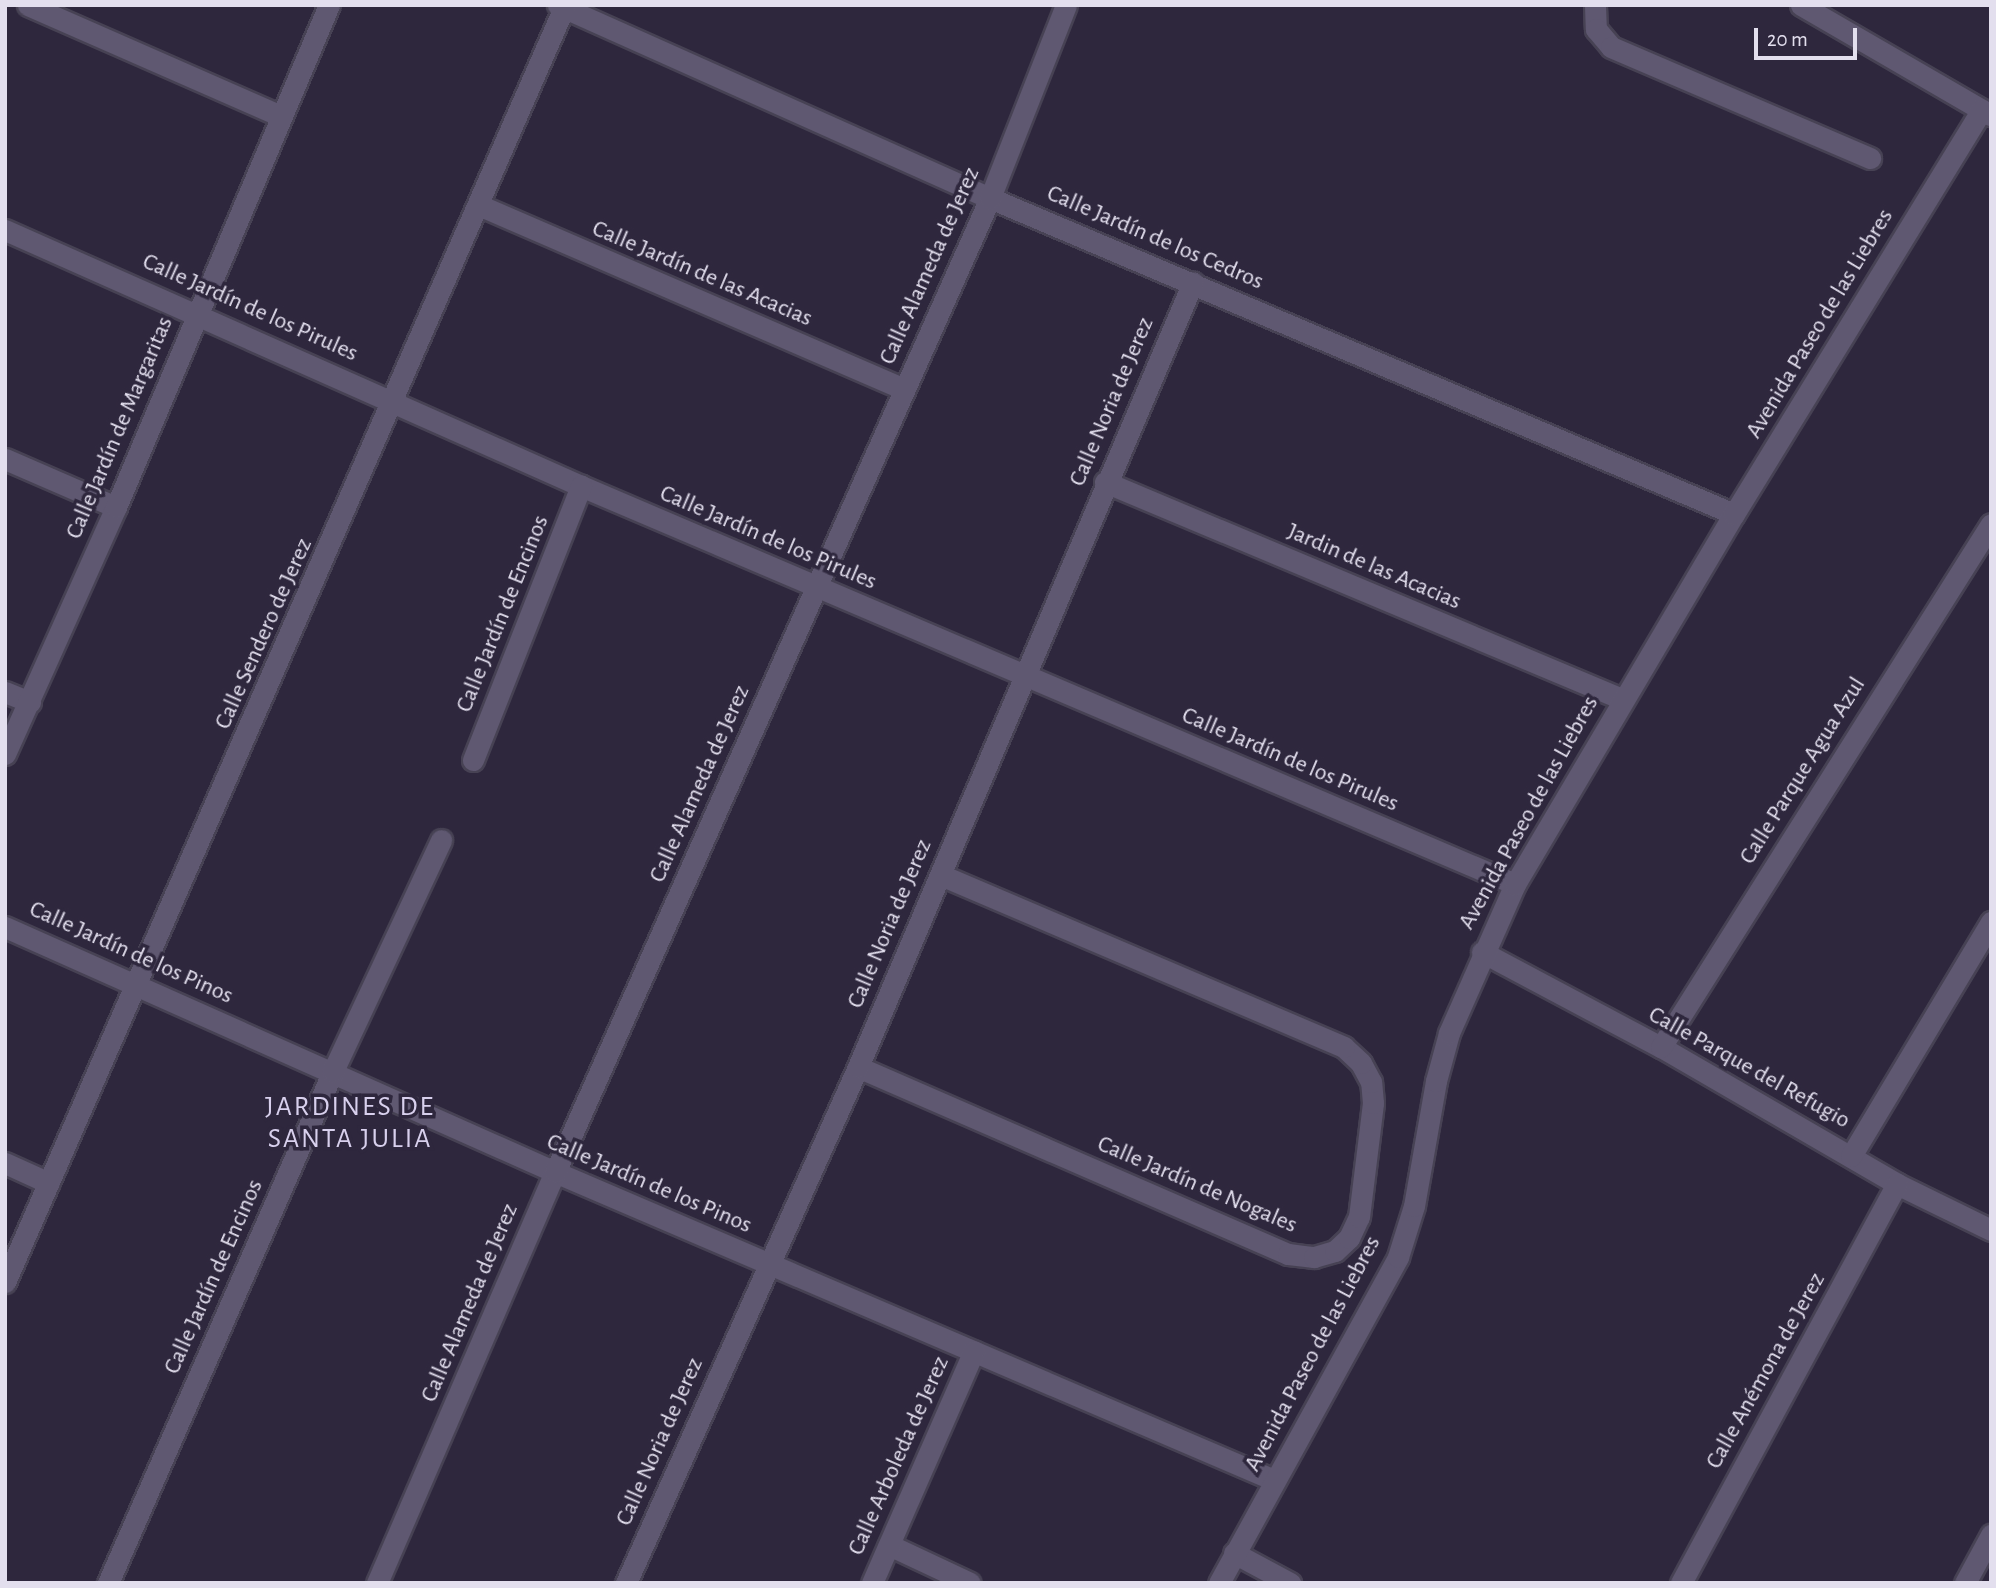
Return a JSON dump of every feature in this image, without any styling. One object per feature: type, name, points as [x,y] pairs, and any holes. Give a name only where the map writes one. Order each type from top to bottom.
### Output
[{"type":"street","points":[[28,5],[279,116]]},
{"type":"street","name":"Calle Jardín de Margaritas","points":[[5,754],[116,507],[279,116],[329,5]]},
{"type":"street","name":"Calle Alameda de Jerez","points":[[377,1583],[555,1172],[990,198],[1066,5]]},
{"type":"street","points":[[1595,5],[1596,29],[1611,47],[1633,59],[1870,158]]},
{"type":"street","points":[[1801,5],[1986,113]]},
{"type":"street","name":"Calle Jardín de los Cedros","points":[[562,6],[990,198],[1734,514]]},
{"type":"street","name":"Calle Sendero de Jerez","points":[[5,1282],[139,985],[481,206],[562,6]]},
{"type":"street","name":"Avenida Paseo de las Liebres","points":[[1219,1583],[1398,1257],[1414,1206],[1443,1057],[1482,952],[1515,884],[1622,699],[1734,514],[1986,113]]},
{"type":"street","name":"Calle Jardín de las Acacias","points":[[481,206],[904,389]]},
{"type":"street","name":"Calle Jardín de los Pirules","points":[[5,230],[395,400],[581,486],[1515,884]]},
{"type":"street","name":"Calle Noria de Jerez","points":[[626,1583],[858,1066],[1192,282]]},
{"type":"street","points":[[5,459],[116,507]]},
{"type":"street","name":"Jardin de las Acacias","points":[[1105,482],[1622,699]]},
{"type":"street","name":"Calle Jardín de Encinos","points":[[473,760],[581,486]]},
{"type":"street","name":"Calle Parque Agua Azul","points":[[1661,1047],[1991,524]]},
{"type":"street","points":[[5,692],[30,702]]},
{"type":"street","name":"Calle Jardín de Encinos","points":[[108,1583],[333,1071],[441,840]]},
{"type":"street","name":"Calle Jardín de Nogales","points":[[858,1066],[1288,1254],[1314,1257],[1335,1251],[1349,1238],[1359,1217],[1373,1103],[1371,1082],[1362,1063],[1344,1047],[940,875]]},
{"type":"street","points":[[1851,1156],[1991,922]]},
{"type":"street","name":"Calle Jardín de los Pinos","points":[[5,927],[555,1172],[1275,1480]]},
{"type":"street","name":"Calle Parque del Refugio","points":[[1482,952],[1661,1047],[1898,1184],[1991,1230]]},
{"type":"street","points":[[5,1163],[48,1183]]},
{"type":"street","name":"Calle Anémona de Jerez","points":[[1681,1583],[1898,1184]]},
{"type":"street","name":"Calle Arboleda de Jerez","points":[[872,1583],[974,1351]]},
{"type":"street","points":[[1965,1583],[1991,1535]]},
{"type":"street","points":[[889,1545],[970,1583]]},
{"type":"street","points":[[1234,1553],[1290,1583]]},
{"type":"district","name":"JARDINES DE SANTA JULIA","points":[[350,1123]]}]
